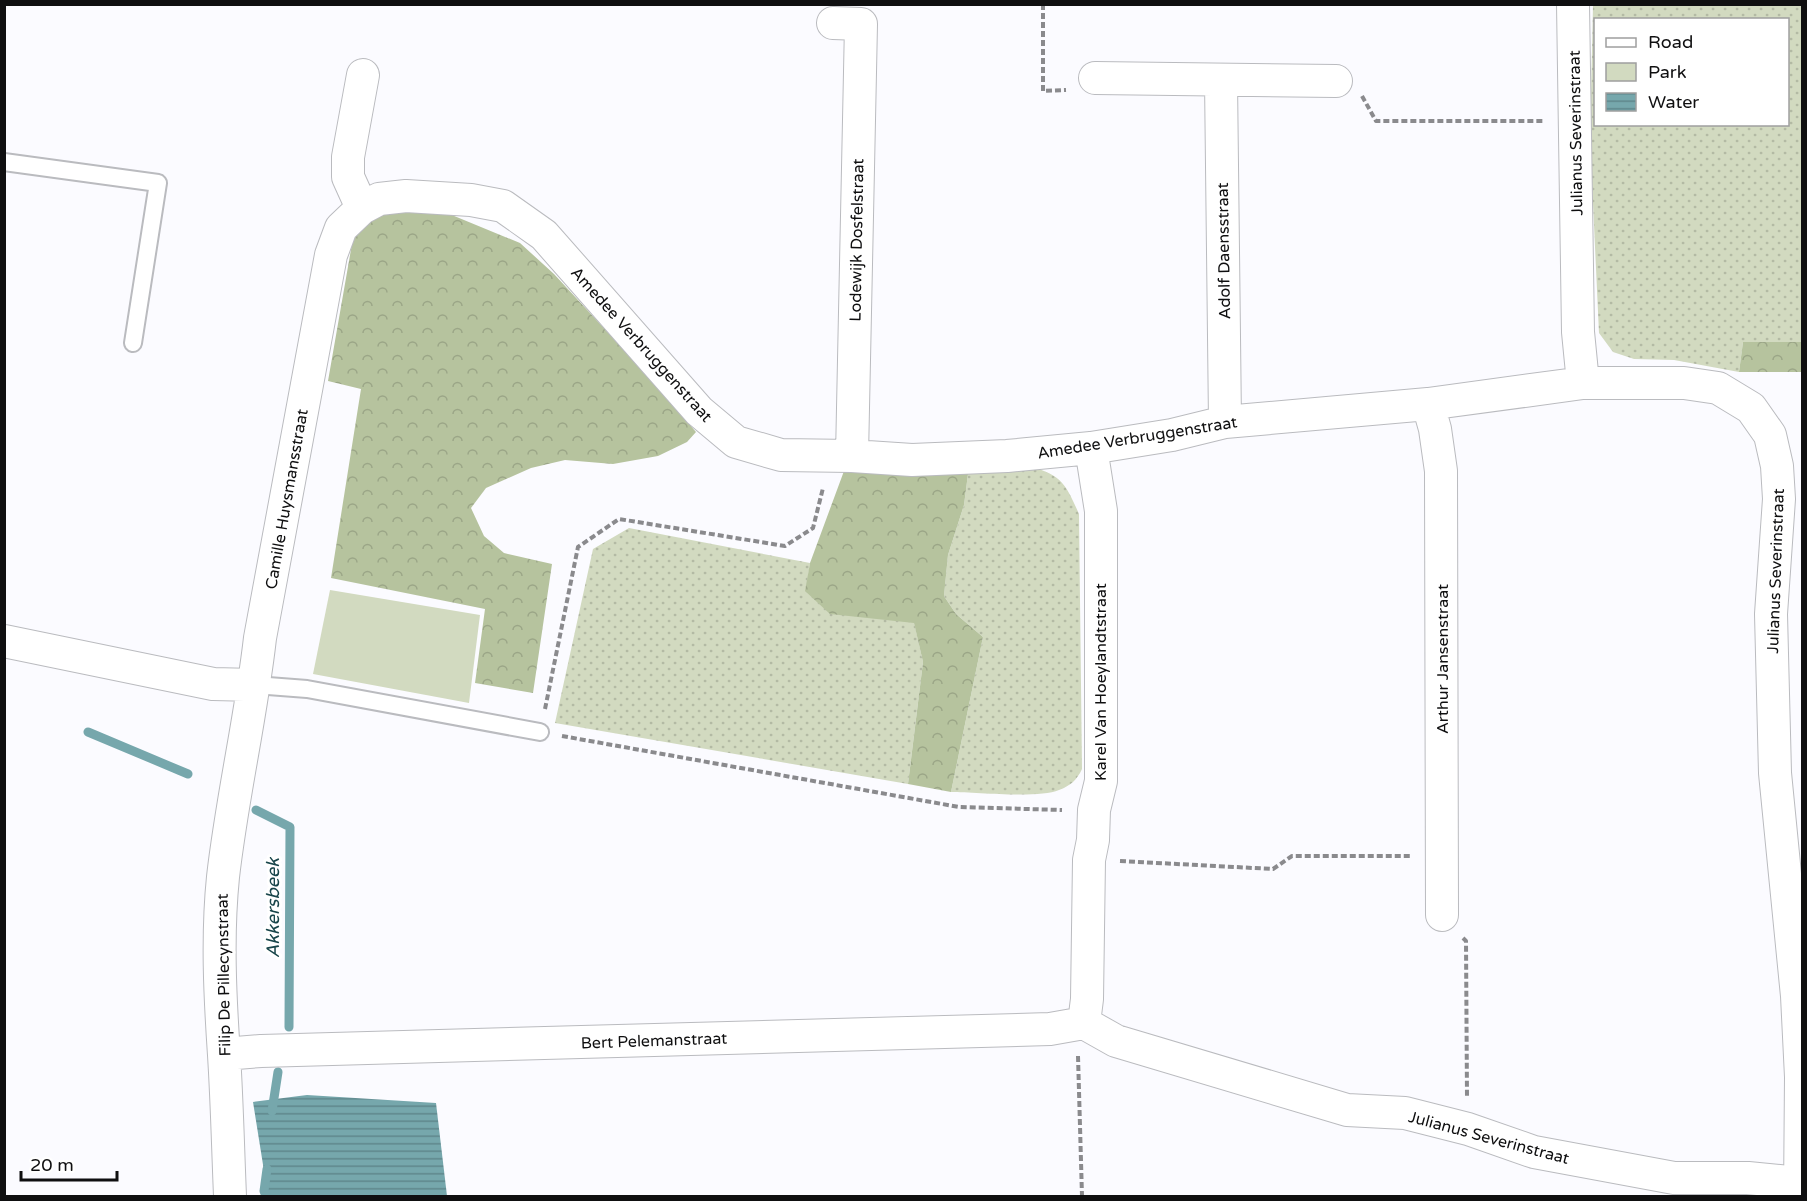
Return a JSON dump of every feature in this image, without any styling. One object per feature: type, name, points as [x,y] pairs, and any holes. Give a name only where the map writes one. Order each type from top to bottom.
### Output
[{"type":"street","name":"Julianus Severinstraat","points":[[1084,1023],[1116,1041],[1347,1110],[1405,1113],[1468,1129],[1534,1152],[1663,1177],[1748,1178],[1799,1190],[1801,1077],[1797,996],[1775,773],[1771,614],[1779,499],[1777,466],[1770,435],[1751,408],[1718,388],[1684,383],[1583,383],[1578,332],[1574,4]]},
{"type":"street","name":"Lodewijk Dosfelstraat","points":[[842,455],[852,17]]},
{"type":"street","points":[[362,208],[348,177],[348,157],[363,75]]},
{"type":"street","points":[[1095,78],[1336,81]]},
{"type":"street","name":"Adolf Daensstraat","points":[[1221,80],[1225,422]]},
{"type":"street","name":"Amedee Verbruggenstraat","points":[[362,208],[379,199],[406,196],[471,200],[503,206],[544,235],[699,411],[736,442],[781,455],[842,455],[912,460],[1006,456],[1091,448],[1172,435],[1225,422],[1428,404],[1583,383]]},
{"type":"street","name":"Camille Huysmansstraat","points":[[255,685],[260,638],[331,255],[341,228],[362,208]]},
{"type":"street","name":"Arthur Jansenstraat","points":[[1428,404],[1435,429],[1441,471],[1442,915]]},
{"type":"street","name":"Karel Van Hoeylandtstraat","points":[[1084,1023],[1088,999],[1089,860],[1093,840],[1094,810],[1101,781],[1101,511],[1091,448]]},
{"type":"street","points":[[4,641],[213,684],[255,685]]},
{"type":"street","name":"Filip De Pillecynstraat","points":[[230,1197],[221,1012],[220,931],[223,877],[245,732],[255,685]]},
{"type":"street","name":"Bert Pelemanstraat","points":[[224,1054],[261,1051],[1050,1029],[1084,1023]]},
{"type":"lane","points":[[4,162],[158,183],[134,343]]},
{"type":"lane","points":[[255,685],[307,689],[540,732]]},
{"type":"path","points":[[1043,4],[1043,91],[1076,90],[1095,78]]},
{"type":"path","points":[[1336,81],[1359,91],[1376,121],[1575,121]]},
{"type":"path","points":[[842,455],[813,528],[785,546],[619,519],[578,547],[540,732],[959,807],[1094,810]]},
{"type":"path","points":[[1089,860],[1273,869],[1292,856],[1442,856]]},
{"type":"path","points":[[1442,915],[1466,941],[1468,1129]]},
{"type":"path","points":[[1082,1197],[1078,1048],[1084,1023]]},
{"type":"green space","points":[[1593,5],[1802,5],[1802,342],[1743,342],[1739,372],[1674,360],[1634,359],[1613,352],[1599,333],[1590,139]]},
{"type":"green space","points":[[399,210],[447,213],[520,243],[554,274],[696,432],[687,442],[658,456],[613,464],[565,460],[531,468],[486,488],[471,508],[484,536],[504,553],[552,564],[533,693],[475,683],[485,609],[331,578],[361,389],[328,381],[353,238],[370,219]]},
{"type":"green space","points":[[1743,342],[1802,342],[1802,372],[1739,372]]},
{"type":"green space","points":[[1025,465],[1047,472],[1060,480],[1079,514],[1082,769],[1070,784],[1049,793],[1022,795],[951,792],[983,637],[956,614],[944,596],[948,555],[964,505],[968,474]]},
{"type":"green space","points":[[844,471],[968,474],[964,505],[948,555],[944,596],[956,614],[983,637],[951,792],[908,784],[923,662],[914,623],[830,614],[805,591],[810,563]]},
{"type":"green space","points":[[629,528],[810,563],[806,591],[879,618],[914,622],[923,662],[908,784],[555,723],[593,549]]},
{"type":"green space","points":[[330,590],[480,615],[469,703],[313,674]]},
{"type":"water","points":[[307,1095],[436,1103],[447,1196],[268,1196],[253,1102]]},
{"type":"waterway","name":"Akkersbeek","points":[[88,732],[188,774]]},
{"type":"waterway","name":"Akkersbeek","points":[[256,810],[290,827],[289,1027]]},
{"type":"waterway","name":"Akkersbeek","points":[[272,1111],[278,1072]]},
{"type":"waterway","name":"Akkersbeek","points":[[266,1196],[264,1191],[267,1169]]}]
